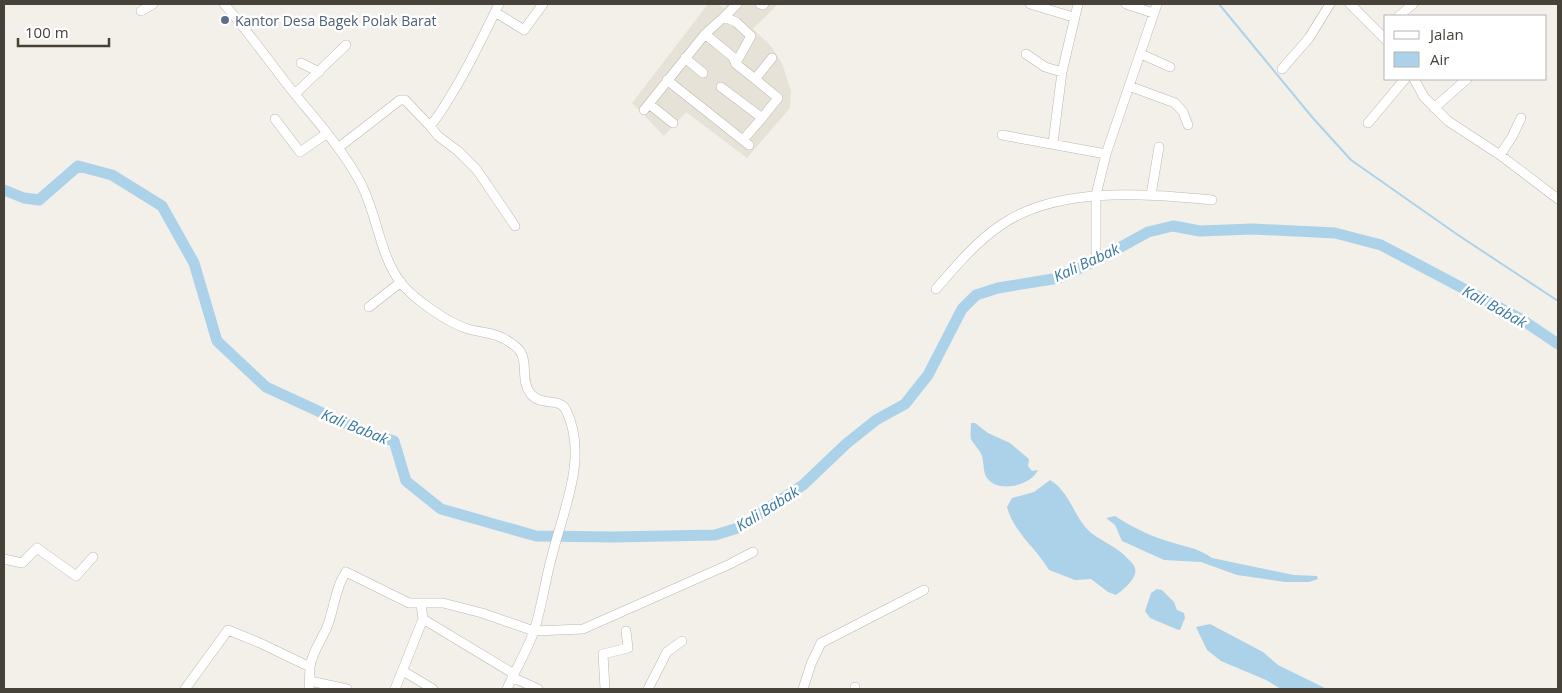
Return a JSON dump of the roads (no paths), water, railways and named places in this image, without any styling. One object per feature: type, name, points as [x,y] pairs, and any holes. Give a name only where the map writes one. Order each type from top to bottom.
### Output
[{"type":"street","points":[[141,11],[153,4]]},
{"type":"street","points":[[224,4],[338,148],[364,188],[388,257],[401,282],[431,309],[448,320],[467,329],[494,334],[514,345],[523,353],[525,383],[533,397],[544,402],[559,403],[565,408],[574,434],[571,490],[551,557],[534,631],[507,689]]},
{"type":"street","points":[[430,126],[458,86],[497,8],[523,30],[543,4]]},
{"type":"street","points":[[673,123],[646,107],[705,34],[737,4]]},
{"type":"street","points":[[1030,4],[1073,17]]},
{"type":"street","points":[[1052,143],[1062,72],[1073,17],[1078,4]]},
{"type":"street","points":[[1126,4],[1153,13]]},
{"type":"street","points":[[1096,252],[1096,195],[1106,154],[1157,4]]},
{"type":"street","points":[[1282,69],[1309,38],[1330,4]]},
{"type":"street","points":[[1350,4],[1384,34]]},
{"type":"street","points":[[1400,15],[1413,4]]},
{"type":"street","points":[[724,17],[736,22],[751,36],[736,63]]},
{"type":"street","points":[[667,80],[746,143],[778,98],[705,34]]},
{"type":"street","points":[[295,94],[346,45]]},
{"type":"street","points":[[1026,54],[1045,67],[1062,72]]},
{"type":"street","points":[[1141,54],[1170,66]]},
{"type":"street","points":[[685,58],[704,73]]},
{"type":"street","points":[[755,79],[772,58]]},
{"type":"street","points":[[301,63],[319,72]]},
{"type":"street","points":[[1368,123],[1404,80]]},
{"type":"street","points":[[1415,80],[1424,97],[1434,108],[1461,131],[1500,155],[1558,199]]},
{"type":"street","points":[[1434,108],[1466,80]]},
{"type":"street","points":[[1129,86],[1176,103],[1183,112],[1188,125]]},
{"type":"street","points":[[721,87],[762,118]]},
{"type":"street","points":[[338,148],[400,100],[405,100],[438,136],[462,154],[477,170],[515,226]]},
{"type":"street","points":[[1500,155],[1512,137],[1521,118]]},
{"type":"street","points":[[275,119],[300,152],[326,134]]},
{"type":"street","points":[[1002,134],[1106,154]]},
{"type":"street","points":[[1151,195],[1159,147]]},
{"type":"street","points":[[936,289],[963,258],[1002,224],[1036,208],[1096,195],[1151,195],[1212,200]]},
{"type":"street","points":[[369,307],[401,282]]},
{"type":"street","points":[[4,558],[22,563],[37,548],[76,576],[92,557]]},
{"type":"street","points":[[347,689],[309,685],[310,667],[314,651],[327,628],[346,572],[408,603],[443,604],[482,613],[534,631],[583,629],[753,552]]},
{"type":"street","points":[[803,689],[811,664],[821,643],[924,590]]},
{"type":"street","points":[[395,689],[423,619],[421,604]]},
{"type":"street","points":[[423,619],[538,689]]},
{"type":"street","points":[[187,689],[228,630],[310,667]]},
{"type":"street","points":[[605,689],[603,654],[628,648],[626,631]]},
{"type":"street","points":[[648,689],[666,653],[670,648],[682,641]]},
{"type":"street","points":[[403,671],[433,689]]},
{"type":"water","points":[[971,423],[975,423],[988,433],[1010,443],[1029,459],[1028,466],[1032,471],[1038,470],[1035,475],[1029,480],[1014,486],[999,486],[992,483],[984,471],[982,456],[971,439]]},
{"type":"water","points":[[1050,480],[1063,491],[1084,526],[1099,539],[1119,551],[1134,565],[1135,572],[1132,580],[1116,595],[1108,592],[1091,579],[1075,580],[1049,570],[1015,525],[1007,507],[1012,498],[1034,492]]},
{"type":"water","points":[[1115,516],[1151,535],[1195,549],[1212,558],[1294,575],[1317,576],[1318,579],[1309,582],[1285,582],[1237,575],[1201,562],[1164,560],[1122,541],[1115,525],[1106,518]]},
{"type":"water","points":[[1157,589],[1162,590],[1174,602],[1177,610],[1184,613],[1185,618],[1180,630],[1150,618],[1145,611],[1151,593]]},
{"type":"water","points":[[1210,624],[1263,652],[1278,665],[1327,689],[1281,689],[1266,680],[1221,661],[1207,650],[1196,627]]},
{"type":"waterway","points":[[1219,4],[1312,117],[1351,160],[1458,235],[1558,301]]},
{"type":"waterway","name":"Kali Babak","points":[[4,190],[24,198],[39,200],[78,166],[112,175],[162,206],[194,263],[217,341],[266,387],[373,435],[394,441],[406,481],[441,509],[536,536],[715,535],[738,528],[803,485],[846,444],[876,420],[905,404],[928,375],[962,309],[976,295],[998,288],[1059,278],[1148,232],[1173,226],[1200,231],[1252,229],[1335,233],[1381,245],[1521,319],[1558,344]]},
{"type":"place","name":"Kantor Desa Bagek Polak Barat","points":[[225,20]]}]
